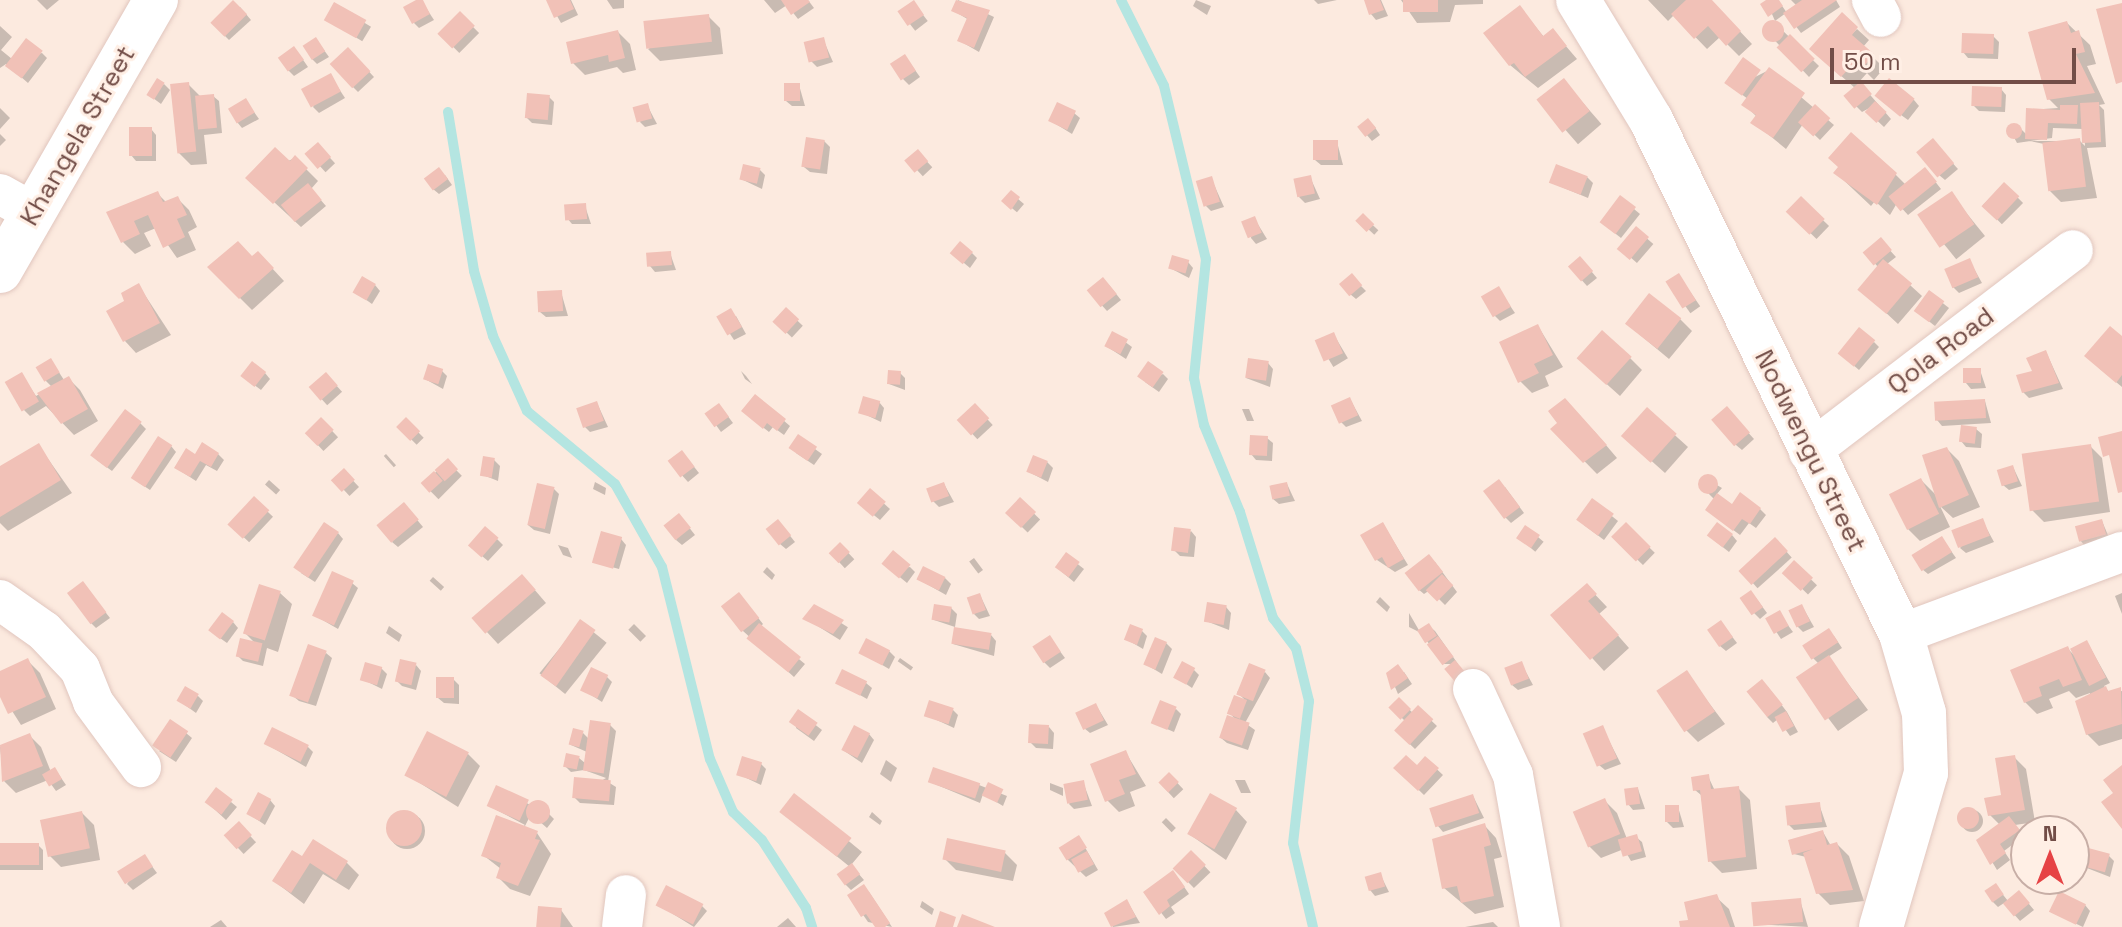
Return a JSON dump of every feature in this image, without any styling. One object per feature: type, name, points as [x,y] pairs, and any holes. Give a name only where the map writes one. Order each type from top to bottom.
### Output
[{"type":"street","name":"Khangela Street","points":[[0,271],[17,204],[156,0]]},
{"type":"street","name":"Nodwengu Street","points":[[1578,0],[1651,120],[1809,452],[1901,634],[1924,713],[1926,773],[1881,927]]},
{"type":"street","name":"Qola Road","points":[[1809,452],[2073,250]]},
{"type":"street","points":[[1901,634],[2122,552]]},
{"type":"street","points":[[0,600],[44,631],[80,669],[93,702],[141,767]]},
{"type":"street","points":[[1473,689],[1513,775],[1540,927]]},
{"type":"building","points":[[233,0],[247,14],[225,37],[210,23]]},
{"type":"building","points":[[423,0],[430,14],[412,24],[403,7]]},
{"type":"building","points":[[546,0],[570,0],[574,9],[554,18]]},
{"type":"building","points":[[781,0],[808,0],[810,2],[791,15]]},
{"type":"building","points":[[914,0],[924,15],[907,26],[897,11]]},
{"type":"building","points":[[956,0],[990,10],[974,48],[957,41],[967,18],[951,11]]},
{"type":"building","points":[[1364,0],[1380,0],[1384,10],[1369,15]]},
{"type":"building","points":[[1403,0],[1438,0],[1438,12],[1403,12]]},
{"type":"building","points":[[1686,0],[1712,0],[1741,31],[1726,46],[1708,26],[1694,39],[1671,14]]},
{"type":"building","points":[[1766,0],[1779,0],[1783,6],[1768,17],[1760,4]]},
{"type":"building","points":[[1802,0],[1837,0],[1794,29],[1783,13]]},
{"type":"building","points":[[334,2],[366,20],[356,38],[324,20]]},
{"type":"building","points":[[2122,3],[2122,82],[2116,84],[2096,9]]},
{"type":"building","points":[[1520,5],[1543,36],[1553,28],[1567,46],[1525,77],[1514,63],[1509,66],[1483,33]]},
{"type":"building","points":[[460,11],[475,26],[452,48],[437,34]]},
{"type":"building","points":[[1842,12],[1858,27],[1852,35],[1874,54],[1861,70],[1854,63],[1841,77],[1809,49]]},
{"type":"building","points":[[709,14],[712,42],[646,49],[643,21]]},
{"type":"building","points":[[1773,20],[1781,23],[1784,31],[1781,39],[1773,42],[1765,39],[1762,31],[1765,23]]},
{"type":"building","points":[[2067,21],[2071,33],[2079,30],[2085,52],[2076,54],[2095,93],[2047,100],[2028,32]]},
{"type":"building","points":[[618,30],[625,58],[609,62],[608,55],[571,64],[566,42]]},
{"type":"building","points":[[1962,33],[1994,34],[1993,54],[1961,53]]},
{"type":"building","points":[[1790,34],[1815,59],[1801,72],[1777,47]]},
{"type":"building","points":[[316,37],[325,51],[312,60],[303,46]]},
{"type":"building","points":[[824,37],[829,57],[809,62],[804,42]]},
{"type":"building","points":[[26,38],[43,51],[22,79],[5,66]]},
{"type":"building","points":[[294,46],[304,60],[288,72],[278,58]]},
{"type":"building","points":[[348,47],[371,71],[352,88],[330,64]]},
{"type":"building","points":[[905,54],[916,71],[901,81],[890,64]]},
{"type":"building","points":[[1743,57],[1761,70],[1742,96],[1724,83]]},
{"type":"building","points":[[1769,67],[1805,93],[1773,138],[1750,123],[1756,115],[1741,105]]},
{"type":"building","points":[[331,73],[341,92],[311,108],[301,89]]},
{"type":"building","points":[[157,78],[165,83],[154,100],[146,95]]},
{"type":"building","points":[[1564,78],[1590,111],[1562,133],[1536,100]]},
{"type":"building","points":[[1889,78],[1915,99],[1900,117],[1875,96]]},
{"type":"building","points":[[1861,81],[1872,94],[1854,109],[1843,96]]},
{"type":"building","points":[[189,82],[196,152],[177,154],[170,84]]},
{"type":"building","points":[[784,83],[800,83],[800,101],[784,101]]},
{"type":"building","points":[[1972,86],[2002,87],[2001,107],[1971,106]]},
{"type":"building","points":[[527,93],[550,95],[548,120],[525,118]]},
{"type":"building","points":[[214,94],[217,128],[198,130],[195,96]]},
{"type":"building","points":[[246,98],[255,113],[237,123],[228,109]]},
{"type":"building","points":[[1875,101],[1887,112],[1876,123],[1865,112]]},
{"type":"building","points":[[1057,102],[1076,111],[1067,130],[1048,121]]},
{"type":"building","points":[[2099,102],[2101,142],[2082,143],[2080,103]]},
{"type":"building","points":[[648,103],[652,118],[637,123],[633,107]]},
{"type":"building","points":[[1815,104],[1830,118],[1813,137],[1798,122]]},
{"type":"building","points":[[2060,105],[2078,105],[2077,124],[2048,123],[2047,140],[2025,139],[2026,108],[2060,110]]},
{"type":"building","points":[[1368,118],[1376,128],[1365,137],[1357,127]]},
{"type":"building","points":[[2011,123],[2017,123],[2022,131],[2020,137],[2011,139],[2006,134],[2006,128]]},
{"type":"building","points":[[129,127],[152,127],[152,156],[129,156]]},
{"type":"building","points":[[1851,132],[1897,173],[1877,205],[1833,173],[1838,167],[1828,158]]},
{"type":"building","points":[[806,137],[825,140],[820,170],[801,167]]},
{"type":"building","points":[[1933,138],[1954,163],[1937,177],[1916,152]]},
{"type":"building","points":[[2080,138],[2086,187],[2048,191],[2042,143]]},
{"type":"building","points":[[1313,140],[1338,140],[1338,160],[1313,160]]},
{"type":"building","points":[[318,142],[331,157],[318,169],[304,154]]},
{"type":"building","points":[[275,147],[290,161],[295,155],[308,168],[273,204],[245,178]]},
{"type":"building","points":[[918,149],[928,161],[914,173],[904,161]]},
{"type":"building","points":[[743,164],[761,168],[757,184],[739,180]]},
{"type":"building","points":[[1556,164],[1588,176],[1581,195],[1549,183]]},
{"type":"building","points":[[439,167],[448,179],[433,190],[424,178]]},
{"type":"building","points":[[1925,167],[1937,182],[1900,211],[1888,197]]},
{"type":"building","points":[[1311,175],[1315,194],[1297,197],[1293,179]]},
{"type":"building","points":[[1212,176],[1220,202],[1204,207],[1196,181]]},
{"type":"building","points":[[2004,182],[2019,196],[1997,220],[1981,206]]},
{"type":"building","points":[[308,183],[322,200],[295,222],[281,205]]},
{"type":"building","points":[[1011,190],[1020,197],[1011,210],[1001,201]]},
{"type":"building","points":[[158,191],[163,202],[178,196],[187,215],[177,219],[185,237],[163,248],[148,215],[134,221],[140,234],[121,243],[106,212]]},
{"type":"building","points":[[1952,191],[1974,224],[1940,248],[1917,214]]},
{"type":"building","points":[[1620,195],[1636,207],[1616,234],[1600,222]]},
{"type":"building","points":[[1801,196],[1825,219],[1809,235],[1786,212]]},
{"type":"building","points":[[586,203],[587,219],[565,220],[564,205]]},
{"type":"building","points":[[1363,213],[1374,224],[1367,232],[1355,221]]},
{"type":"building","points":[[1255,216],[1262,233],[1248,238],[1241,222]]},
{"type":"building","points":[[1636,226],[1649,237],[1630,260],[1617,249]]},
{"type":"building","points":[[1881,237],[1892,250],[1874,265],[1863,252]]},
{"type":"building","points":[[238,241],[252,256],[258,251],[274,268],[239,299],[207,267]]},
{"type":"building","points":[[960,241],[973,252],[963,264],[950,253]]},
{"type":"building","points":[[671,251],[672,265],[647,267],[646,253]]},
{"type":"building","points":[[1172,255],[1189,260],[1185,273],[1168,268]]},
{"type":"building","points":[[1580,256],[1593,271],[1581,282],[1568,266]]},
{"type":"building","points":[[1970,258],[1978,277],[1952,288],[1944,269]]},
{"type":"building","points":[[1883,259],[1912,283],[1886,314],[1857,290]]},
{"type":"building","points":[[1352,273],[1362,285],[1349,296],[1339,284]]},
{"type":"building","points":[[1679,273],[1696,300],[1682,309],[1665,281]]},
{"type":"building","points":[[362,276],[376,284],[366,300],[352,292]]},
{"type":"building","points":[[1103,277],[1117,294],[1101,307],[1087,290]]},
{"type":"building","points":[[139,283],[160,323],[123,342],[106,311],[124,301],[121,293]]},
{"type":"building","points":[[1499,286],[1511,307],[1493,317],[1481,296]]},
{"type":"building","points":[[562,290],[563,311],[538,312],[537,291]]},
{"type":"building","points":[[1929,290],[1944,301],[1929,322],[1914,311]]},
{"type":"building","points":[[1649,293],[1681,318],[1657,349],[1625,324]]},
{"type":"building","points":[[786,307],[799,319],[786,334],[772,322]]},
{"type":"building","points":[[731,308],[742,327],[727,336],[716,316]]},
{"type":"building","points":[[1538,324],[1553,355],[1534,364],[1539,373],[1518,383],[1499,342]]},
{"type":"building","points":[[2110,326],[2122,336],[2122,375],[2116,383],[2084,356]]},
{"type":"building","points":[[1859,327],[1875,340],[1854,367],[1838,353]]},
{"type":"building","points":[[1602,330],[1632,357],[1606,385],[1577,358]]},
{"type":"building","points":[[1112,331],[1128,339],[1120,354],[1104,346]]},
{"type":"building","points":[[1334,332],[1343,353],[1324,361],[1315,340]]},
{"type":"building","points":[[2046,350],[2059,383],[2022,393],[2016,375],[2032,371],[2026,358]]},
{"type":"building","points":[[51,358],[60,373],[44,382],[36,367]]},
{"type":"building","points":[[1248,358],[1269,361],[1266,381],[1245,378]]},
{"type":"building","points":[[252,361],[266,372],[254,387],[240,376]]},
{"type":"building","points":[[1148,361],[1164,372],[1153,387],[1137,377]]},
{"type":"building","points":[[428,364],[443,369],[438,384],[423,379]]},
{"type":"building","points":[[1963,368],[1981,368],[1981,383],[1963,383]]},
{"type":"building","points":[[888,370],[901,371],[900,385],[887,384]]},
{"type":"building","points":[[22,372],[39,401],[22,411],[5,382]]},
{"type":"building","points":[[326,372],[338,386],[320,401],[309,387]]},
{"type":"building","points":[[69,376],[88,409],[61,424],[37,393]]},
{"type":"building","points":[[755,394],[786,419],[777,431],[767,423],[763,429],[741,411]]},
{"type":"building","points":[[863,396],[880,401],[875,418],[858,413]]},
{"type":"building","points":[[1350,397],[1358,415],[1339,424],[1331,406]]},
{"type":"building","points":[[1565,398],[1607,445],[1583,463],[1550,429],[1557,423],[1548,411]]},
{"type":"building","points":[[1985,399],[1986,418],[1935,421],[1934,402]]},
{"type":"building","points":[[597,401],[604,421],[583,428],[576,408]]},
{"type":"building","points":[[719,403],[729,417],[714,427],[704,414]]},
{"type":"building","points":[[975,403],[989,418],[971,435],[957,420]]},
{"type":"building","points":[[1727,406],[1750,432],[1734,446],[1711,420]]},
{"type":"building","points":[[1647,407],[1677,434],[1651,463],[1621,436]]},
{"type":"building","points":[[125,409],[142,422],[107,468],[90,455]]},
{"type":"building","points":[[321,417],[334,430],[317,446],[305,433]]},
{"type":"building","points":[[406,417],[420,431],[410,441],[396,427]]},
{"type":"building","points":[[1961,425],[1977,427],[1975,444],[1959,442]]},
{"type":"building","points":[[2122,431],[2122,492],[2118,493],[2109,455],[2103,457],[2098,437]]},
{"type":"building","points":[[798,434],[817,447],[808,461],[788,448]]},
{"type":"building","points":[[1250,435],[1268,436],[1267,456],[1249,455]]},
{"type":"building","points":[[158,436],[172,445],[145,487],[131,478]]},
{"type":"building","points":[[202,442],[219,453],[211,467],[200,461],[190,477],[174,468],[186,448],[195,454]]},
{"type":"building","points":[[39,443],[61,480],[0,517],[0,466]]},
{"type":"building","points":[[2091,444],[2099,501],[2030,511],[2022,454]]},
{"type":"building","points":[[1947,447],[1969,495],[1939,508],[1922,455]]},
{"type":"building","points":[[682,450],[695,467],[680,478],[668,461]]},
{"type":"building","points":[[1033,455],[1048,461],[1041,478],[1026,472]]},
{"type":"building","points":[[483,456],[495,458],[492,478],[480,476]]},
{"type":"building","points":[[448,458],[458,469],[445,481],[435,470]]},
{"type":"building","points":[[2013,465],[2018,481],[2002,486],[1997,470]]},
{"type":"building","points":[[344,468],[355,480],[342,492],[331,480]]},
{"type":"building","points":[[434,471],[443,481],[429,493],[421,483]]},
{"type":"building","points":[[1704,474],[1712,474],[1718,484],[1712,494],[1704,494],[1698,488],[1698,480]]},
{"type":"building","points":[[1921,478],[1939,514],[1907,530],[1889,494]]},
{"type":"building","points":[[1499,479],[1520,507],[1504,519],[1483,491]]},
{"type":"building","points":[[944,482],[949,496],[931,503],[926,488]]},
{"type":"building","points":[[1287,482],[1290,496],[1272,499],[1269,486]]},
{"type":"building","points":[[537,483],[555,487],[545,529],[527,525]]},
{"type":"building","points":[[870,488],[886,502],[873,517],[857,503]]},
{"type":"building","points":[[1740,492],[1761,508],[1750,524],[1742,519],[1733,531],[1705,510],[1717,493],[1732,504]]},
{"type":"building","points":[[254,496],[269,510],[243,539],[227,525]]},
{"type":"building","points":[[1020,497],[1036,512],[1021,528],[1005,513]]},
{"type":"building","points":[[1592,498],[1614,514],[1598,536],[1576,520]]},
{"type":"building","points":[[404,502],[419,520],[391,543],[376,525]]},
{"type":"building","points":[[679,513],[691,528],[675,540],[663,526]]},
{"type":"building","points":[[1983,518],[1990,536],[1958,548],[1951,530]]},
{"type":"building","points":[[778,519],[791,535],[779,545],[766,529]]},
{"type":"building","points":[[2102,519],[2106,534],[2079,542],[2075,526]]},
{"type":"building","points":[[324,522],[339,532],[308,578],[293,568]]},
{"type":"building","points":[[1383,522],[1404,559],[1388,568],[1382,557],[1375,561],[1360,535]]},
{"type":"building","points":[[1626,522],[1651,547],[1636,562],[1611,537]]},
{"type":"building","points":[[1717,522],[1733,534],[1723,548],[1707,536]]},
{"type":"building","points":[[1525,525],[1540,535],[1531,548],[1516,538]]},
{"type":"building","points":[[485,526],[499,538],[482,557],[468,546]]},
{"type":"building","points":[[1174,527],[1191,529],[1188,553],[1171,551]]},
{"type":"building","points":[[601,531],[622,537],[613,569],[592,563]]},
{"type":"building","points":[[1942,536],[1952,552],[1922,571],[1911,555]]},
{"type":"building","points":[[1775,537],[1788,551],[1751,585],[1738,571]]},
{"type":"building","points":[[840,542],[850,552],[839,563],[829,553]]},
{"type":"building","points":[[893,550],[911,565],[899,579],[881,564]]},
{"type":"building","points":[[1066,552],[1080,562],[1069,577],[1055,567]]},
{"type":"building","points":[[1429,554],[1443,572],[1419,591],[1405,573]]},
{"type":"building","points":[[1794,560],[1813,578],[1801,591],[1782,573]]},
{"type":"building","points":[[923,566],[945,577],[939,590],[916,579]]},
{"type":"building","points":[[332,571],[354,581],[334,626],[312,616]]},
{"type":"building","points":[[522,574],[536,590],[485,634],[471,618]]},
{"type":"building","points":[[1442,574],[1453,585],[1437,602],[1426,590]]},
{"type":"building","points":[[83,581],[106,612],[90,624],[67,593]]},
{"type":"building","points":[[1587,583],[1597,594],[1588,601],[1619,635],[1590,660],[1550,615]]},
{"type":"building","points":[[259,584],[281,591],[265,641],[243,633]]},
{"type":"building","points":[[1751,590],[1763,607],[1752,615],[1740,598]]},
{"type":"building","points":[[739,592],[759,618],[741,632],[721,606]]},
{"type":"building","points":[[980,593],[986,610],[973,615],[967,598]]},
{"type":"building","points":[[1207,602],[1227,605],[1224,625],[1204,622]]},
{"type":"building","points":[[814,604],[844,620],[833,634],[802,619]]},
{"type":"building","points":[[934,604],[952,607],[949,623],[931,620]]},
{"type":"building","points":[[1802,604],[1810,621],[1796,628],[1788,610]]},
{"type":"building","points":[[1780,610],[1789,626],[1774,634],[1765,618]]},
{"type":"building","points":[[222,612],[234,621],[220,639],[208,630]]},
{"type":"building","points":[[580,619],[596,630],[556,686],[540,676]]},
{"type":"building","points":[[1721,620],[1733,637],[1719,647],[1707,630]]},
{"type":"building","points":[[759,623],[801,657],[788,673],[746,639]]},
{"type":"building","points":[[1429,623],[1437,636],[1425,643],[1417,630]]},
{"type":"building","points":[[1130,624],[1143,629],[1137,645],[1124,640]]},
{"type":"building","points":[[954,627],[992,633],[989,650],[951,644]]},
{"type":"building","points":[[1829,628],[1838,642],[1811,660],[1802,645]]},
{"type":"building","points":[[1050,635],[1061,652],[1043,663],[1032,646]]},
{"type":"building","points":[[1438,636],[1454,657],[1442,665],[1427,644]]},
{"type":"building","points":[[1155,637],[1167,642],[1155,670],[1143,665]]},
{"type":"building","points":[[240,638],[262,643],[258,662],[236,657]]},
{"type":"building","points":[[866,638],[890,650],[882,665],[858,653]]},
{"type":"building","points":[[2087,640],[2106,677],[2089,686],[2070,649]]},
{"type":"building","points":[[308,644],[327,651],[308,703],[289,696]]},
{"type":"building","points":[[2068,646],[2082,680],[2063,687],[2059,679],[2039,687],[2042,696],[2024,703],[2010,670]]},
{"type":"building","points":[[1829,655],[1858,698],[1825,720],[1796,677]]},
{"type":"building","points":[[28,658],[46,697],[8,714],[0,697],[0,671]]},
{"type":"building","points":[[400,659],[417,663],[411,685],[395,681]]},
{"type":"building","points":[[1455,660],[1466,673],[1455,682],[1444,669]]},
{"type":"building","points":[[1182,661],[1195,668],[1186,685],[1173,678]]},
{"type":"building","points":[[1522,661],[1529,679],[1511,686],[1504,668]]},
{"type":"building","points":[[365,662],[382,667],[377,685],[360,680]]},
{"type":"building","points":[[1249,663],[1266,670],[1253,701],[1236,695]]},
{"type":"building","points":[[1398,664],[1408,678],[1391,690],[1386,673]]},
{"type":"building","points":[[591,667],[608,675],[597,699],[580,691]]},
{"type":"building","points":[[842,669],[867,681],[860,696],[835,683]]},
{"type":"building","points":[[1687,670],[1715,711],[1684,732],[1656,691]]},
{"type":"building","points":[[436,677],[454,677],[454,698],[436,698]]},
{"type":"building","points":[[1762,679],[1783,705],[1767,717],[1746,692]]},
{"type":"building","points":[[185,686],[199,694],[190,709],[176,701]]},
{"type":"building","points":[[2106,686],[2108,691],[2121,687],[2122,724],[2086,735],[2075,701]]},
{"type":"building","points":[[1234,695],[1247,700],[1240,719],[1227,714]]},
{"type":"building","points":[[1399,697],[1411,709],[1400,720],[1388,708]]},
{"type":"building","points":[[929,700],[954,708],[948,724],[924,716]]},
{"type":"building","points":[[1160,700],[1177,707],[1167,730],[1151,723]]},
{"type":"building","points":[[1096,703],[1104,720],[1083,730],[1075,713]]},
{"type":"building","points":[[1418,705],[1433,719],[1409,745],[1394,731]]},
{"type":"building","points":[[798,709],[818,723],[808,736],[789,722]]},
{"type":"building","points":[[1786,711],[1794,726],[1783,732],[1775,717]]},
{"type":"building","points":[[1227,715],[1250,723],[1242,746],[1219,738]]},
{"type":"building","points":[[170,719],[188,731],[170,758],[152,746]]},
{"type":"building","points":[[590,720],[611,723],[604,773],[583,771]]},
{"type":"building","points":[[1029,724],[1049,725],[1048,744],[1028,743]]},
{"type":"building","points":[[854,725],[870,733],[857,758],[841,750]]},
{"type":"building","points":[[1603,725],[1617,758],[1597,767],[1583,734]]},
{"type":"building","points":[[272,727],[309,745],[301,762],[264,744]]},
{"type":"building","points":[[573,728],[584,731],[579,747],[569,744]]},
{"type":"building","points":[[427,731],[469,752],[446,797],[404,776]]},
{"type":"building","points":[[30,733],[43,766],[2,782],[0,745]]},
{"type":"building","points":[[1126,750],[1136,774],[1119,780],[1125,794],[1105,802],[1090,764]]},
{"type":"building","points":[[566,753],[580,756],[577,770],[563,767]]},
{"type":"building","points":[[1406,755],[1417,765],[1425,756],[1439,768],[1418,791],[1393,768]]},
{"type":"building","points":[[2015,755],[2025,810],[1988,816],[1984,798],[2001,795],[1995,758]]},
{"type":"building","points":[[742,756],[762,762],[756,781],[736,775]]},
{"type":"building","points":[[2122,765],[2122,829],[2101,802],[2113,793],[2103,780]]},
{"type":"building","points":[[55,767],[62,779],[49,787],[42,774]]},
{"type":"building","points":[[933,767],[980,783],[975,798],[928,782]]},
{"type":"building","points":[[1169,772],[1179,782],[1168,793],[1158,783]]},
{"type":"building","points":[[1709,774],[1711,789],[1739,786],[1746,857],[1708,862],[1700,790],[1693,791],[1691,777]]},
{"type":"building","points":[[574,777],[611,780],[609,801],[572,798]]},
{"type":"building","points":[[1084,780],[1088,800],[1067,804],[1063,784]]},
{"type":"building","points":[[988,782],[1003,789],[997,803],[982,796]]},
{"type":"building","points":[[496,785],[529,800],[520,821],[487,806]]},
{"type":"building","points":[[216,787],[233,800],[221,815],[205,802]]},
{"type":"building","points":[[1638,787],[1640,804],[1626,806],[1624,789]]},
{"type":"building","points":[[258,792],[271,799],[260,821],[246,814]]},
{"type":"building","points":[[794,793],[852,838],[837,857],[779,812]]},
{"type":"building","points":[[1210,793],[1237,808],[1214,849],[1187,834]]},
{"type":"building","points":[[1473,794],[1479,813],[1435,827],[1429,808]]},
{"type":"building","points":[[1605,798],[1620,834],[1588,848],[1573,812]]},
{"type":"building","points":[[538,800],[546,804],[550,812],[546,820],[538,824],[530,820],[526,812],[530,804]]},
{"type":"building","points":[[1820,802],[1822,822],[1787,826],[1785,806]]},
{"type":"building","points":[[1665,805],[1679,805],[1679,822],[1665,822]]},
{"type":"building","points":[[1968,807],[1976,810],[1979,818],[1976,826],[1968,829],[1960,826],[1957,818],[1960,810]]},
{"type":"building","points":[[404,810],[417,815],[422,828],[417,841],[404,846],[391,841],[386,828],[391,815]]},
{"type":"building","points":[[82,811],[90,848],[48,857],[40,820]]},
{"type":"building","points":[[496,815],[538,831],[535,839],[540,840],[518,886],[496,878],[501,863],[481,856]]},
{"type":"building","points":[[2010,817],[2010,837],[2000,844],[2006,853],[1990,865],[1976,840]]},
{"type":"building","points":[[239,821],[252,835],[237,849],[224,835]]},
{"type":"building","points":[[1485,823],[1491,845],[1484,847],[1494,896],[1461,903],[1457,886],[1442,889],[1432,839]]},
{"type":"building","points":[[1823,830],[1827,845],[1837,842],[1853,890],[1816,894],[1803,853],[1813,849],[1792,855],[1788,840]]},
{"type":"building","points":[[1637,834],[1642,851],[1623,857],[1618,840]]},
{"type":"building","points":[[1079,835],[1087,848],[1067,860],[1059,848]]},
{"type":"building","points":[[947,838],[1006,850],[1001,872],[942,860]]},
{"type":"building","points":[[313,839],[348,861],[336,880],[310,863],[291,893],[272,881],[292,850],[302,856]]},
{"type":"building","points":[[0,843],[39,843],[39,865],[0,865]]},
{"type":"building","points":[[2090,848],[2110,854],[2105,872],[2090,868]]},
{"type":"building","points":[[1191,850],[1206,865],[1187,883],[1173,868]]},
{"type":"building","points":[[1087,851],[1094,864],[1078,873],[1071,859]]},
{"type":"building","points":[[145,854],[153,867],[125,884],[117,871]]},
{"type":"building","points":[[852,863],[860,874],[845,885],[837,874]]},
{"type":"building","points":[[1173,870],[1185,887],[1167,900],[1170,906],[1159,915],[1143,892]]},
{"type":"building","points":[[1381,872],[1385,886],[1369,891],[1365,877]]},
{"type":"building","points":[[1996,883],[2004,895],[1992,902],[1984,891]]},
{"type":"building","points":[[864,884],[890,923],[885,927],[875,927],[866,914],[861,917],[847,895]]},
{"type":"building","points":[[666,885],[703,904],[693,925],[656,905]]},
{"type":"building","points":[[1717,894],[1730,927],[1680,927],[1679,921],[1688,920],[1684,902]]},
{"type":"building","points":[[2013,895],[2023,895],[2030,903],[2014,917],[2003,903]]},
{"type":"building","points":[[2057,895],[2067,895],[2086,904],[2076,925],[2049,912]]},
{"type":"building","points":[[1801,898],[1803,922],[1753,926],[1751,902]]},
{"type":"building","points":[[1127,899],[1136,917],[1111,927],[1104,913]]},
{"type":"building","points":[[538,906],[562,908],[560,927],[536,927]]},
{"type":"building","points":[[940,911],[956,917],[953,927],[935,927]]},
{"type":"building","points":[[962,914],[995,927],[957,927]]},
{"type":"waterway","points":[[1121,0],[1164,86],[1206,259],[1194,378],[1204,425],[1240,512],[1273,618],[1296,648],[1309,701],[1293,843],[1313,927]]},
{"type":"waterway","points":[[448,112],[474,271],[493,336],[527,411],[615,484],[662,567],[710,759],[733,812],[762,840],[806,908],[812,927]]}]
